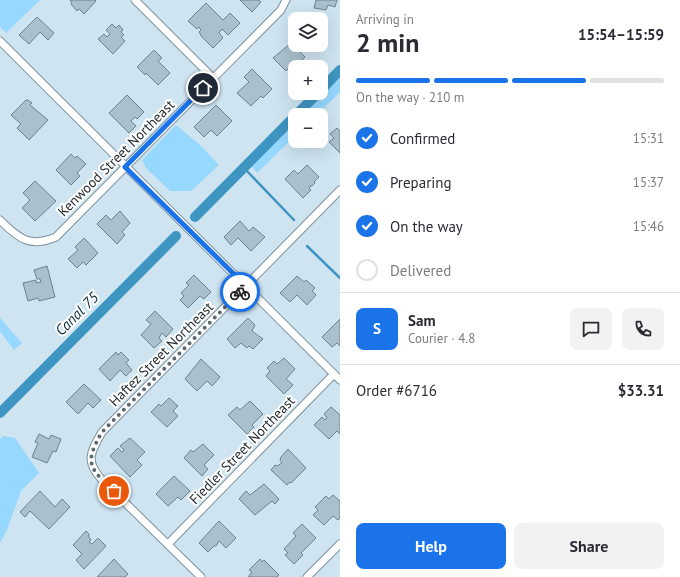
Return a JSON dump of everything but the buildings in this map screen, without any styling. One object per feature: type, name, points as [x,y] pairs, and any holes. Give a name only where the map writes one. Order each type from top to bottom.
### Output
[{"type":"street","points":[[135,0],[213,78]]},
{"type":"street","name":"Kenwood Street Northeast","points":[[0,220],[12,232],[27,242],[42,243],[56,237],[281,10],[286,0]]},
{"type":"street","points":[[0,41],[340,380]]},
{"type":"street","name":"Haftez Street Northeast","points":[[168,544],[92,469],[91,455],[102,432],[340,190]]},
{"type":"street","name":"Fiedler Street Northeast","points":[[168,544],[334,374]]},
{"type":"street","points":[[168,544],[201,577]]},
{"type":"street","points":[[307,577],[340,544]]},
{"type":"shaded area","points":[[0,0],[40,0],[6,33],[0,27]]},
{"type":"shaded area","points":[[340,75],[340,92],[324,108],[307,108],[315,100],[328,100],[328,87]]},
{"type":"shaded area","points":[[176,125],[200,145],[219,165],[191,191],[170,191],[146,168],[142,160]]},
{"type":"shaded area","points":[[288,127],[288,143],[257,173],[250,165]]},
{"type":"shaded area","points":[[0,318],[22,343],[14,350],[0,331]]},
{"type":"shaded area","points":[[3,436],[15,438],[39,473],[21,491],[7,530],[0,543],[0,439]]},
{"type":"waterway","name":"Canal 75","points":[[328,83],[340,70]]},
{"type":"waterway","name":"Canal 75","points":[[303,108],[311,100]]},
{"type":"waterway","name":"Canal 75","points":[[195,217],[288,123]]},
{"type":"waterway","points":[[244,168],[294,220]]},
{"type":"waterway","name":"Canal 75","points":[[0,413],[176,236]]},
{"type":"waterway","points":[[307,246],[340,278]]},
{"type":"way so far","points":[[114,491],[92,469],[91,455],[97,439],[102,432],[240,292]]},
{"type":"route","points":[[203,88],[125,167],[246,286],[240,292]]}]
